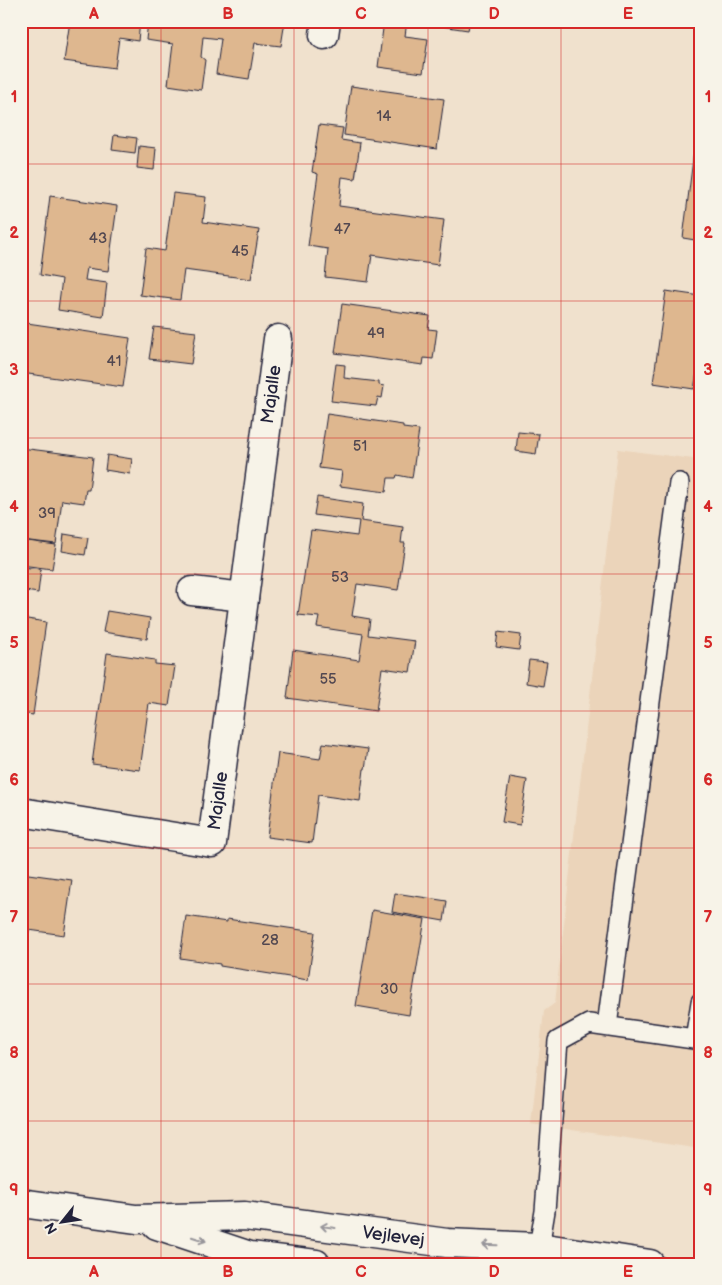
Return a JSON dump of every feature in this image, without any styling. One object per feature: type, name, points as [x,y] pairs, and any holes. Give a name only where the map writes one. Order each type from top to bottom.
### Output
[{"type":"main road","name":"Majalle","points":[[21,812],[212,844],[278,339]]},
{"type":"main road","points":[[192,590],[244,597]]},
{"type":"main road","name":"Vejlevej","points":[[21,1203],[136,1219],[245,1216],[537,1255],[650,1264]]},
{"type":"main road","name":"Vejlevej","points":[[136,1219],[250,1256],[316,1264]]},
{"type":"lane","points":[[607,1026],[678,483]]},
{"type":"lane","points":[[537,1255],[544,1211],[558,1041],[588,1024],[698,1039],[701,1002]]},
{"type":"shaded area","points":[[618,449],[701,460],[701,1149],[531,1124],[544,1011],[555,1003]]},
{"type":"building","points":[[70,21],[140,21],[138,41],[119,38],[115,68],[64,61]]},
{"type":"building","points":[[148,21],[285,21],[281,46],[255,43],[249,79],[216,74],[221,39],[203,37],[201,57],[205,60],[201,90],[168,85],[173,44],[146,40]]},
{"type":"building","points":[[384,21],[407,21],[405,36],[428,39],[423,73],[378,67]]},
{"type":"building","points":[[407,21],[470,21],[468,30]]},
{"type":"building","points":[[351,86],[444,99],[437,149],[344,135]]},
{"type":"building","points":[[701,96],[701,241],[683,238]]},
{"type":"building","points":[[319,125],[343,128],[341,140],[360,143],[355,179],[342,177],[339,206],[444,220],[438,265],[372,255],[368,282],[325,277],[328,249],[308,246],[318,174],[312,172]]},
{"type":"building","points":[[114,135],[137,138],[135,153],[112,150]]},
{"type":"building","points":[[139,146],[156,148],[154,170],[137,168]]},
{"type":"building","points":[[173,193],[206,197],[203,222],[259,230],[251,279],[184,270],[180,300],[140,295],[146,248],[165,251]]},
{"type":"building","points":[[50,196],[117,206],[108,271],[87,268],[85,280],[107,283],[103,317],[58,310],[62,279],[40,275]]},
{"type":"building","points":[[666,291],[701,296],[701,350],[694,389],[653,383]]},
{"type":"building","points":[[342,304],[430,316],[428,329],[437,330],[433,359],[424,358],[423,365],[335,353]]},
{"type":"building","points":[[27,323],[130,338],[123,387],[21,373]]},
{"type":"building","points":[[154,327],[196,332],[191,364],[149,359]]},
{"type":"building","points":[[336,364],[345,365],[344,378],[379,382],[379,385],[384,386],[382,398],[378,397],[376,406],[331,401]]},
{"type":"building","points":[[327,414],[403,425],[403,428],[419,430],[412,478],[397,475],[396,478],[388,478],[386,492],[340,486],[342,471],[319,468]]},
{"type":"building","points":[[518,432],[539,434],[536,454],[516,451]]},
{"type":"building","points":[[21,448],[93,457],[89,490],[86,490],[84,503],[62,500],[56,544],[21,540]]},
{"type":"building","points":[[107,455],[132,459],[130,474],[105,470]]},
{"type":"building","points":[[317,497],[363,504],[361,521],[403,527],[401,543],[405,543],[398,590],[357,584],[352,616],[370,619],[368,635],[415,641],[410,672],[382,668],[376,711],[287,698],[293,650],[359,660],[363,634],[317,627],[319,617],[298,615],[311,530],[357,536],[359,521],[314,515]]},
{"type":"building","points":[[64,534],[88,538],[85,555],[62,551]]},
{"type":"building","points":[[21,540],[56,545],[52,569],[21,565]]},
{"type":"building","points":[[21,567],[41,569],[38,593],[25,591],[21,618]]},
{"type":"building","points":[[107,611],[150,618],[147,639],[103,632]]},
{"type":"building","points":[[21,618],[46,622],[33,715],[21,713]]},
{"type":"building","points":[[498,632],[521,635],[519,650],[496,647]]},
{"type":"building","points":[[107,653],[155,660],[155,664],[175,666],[169,706],[149,703],[140,770],[92,764]]},
{"type":"building","points":[[529,660],[547,662],[543,686],[526,683]]},
{"type":"building","points":[[323,743],[368,749],[360,801],[318,795],[312,843],[267,837],[278,753],[320,759]]},
{"type":"building","points":[[510,777],[527,780],[520,825],[502,822]]},
{"type":"building","points":[[21,873],[72,880],[64,935],[29,930],[24,964],[21,963]]},
{"type":"building","points":[[395,893],[447,901],[444,921],[392,912]]},
{"type":"building","points":[[372,910],[425,919],[409,1015],[356,1006]]},
{"type":"building","points":[[186,916],[227,922],[227,919],[315,932],[308,980],[180,958]]}]
